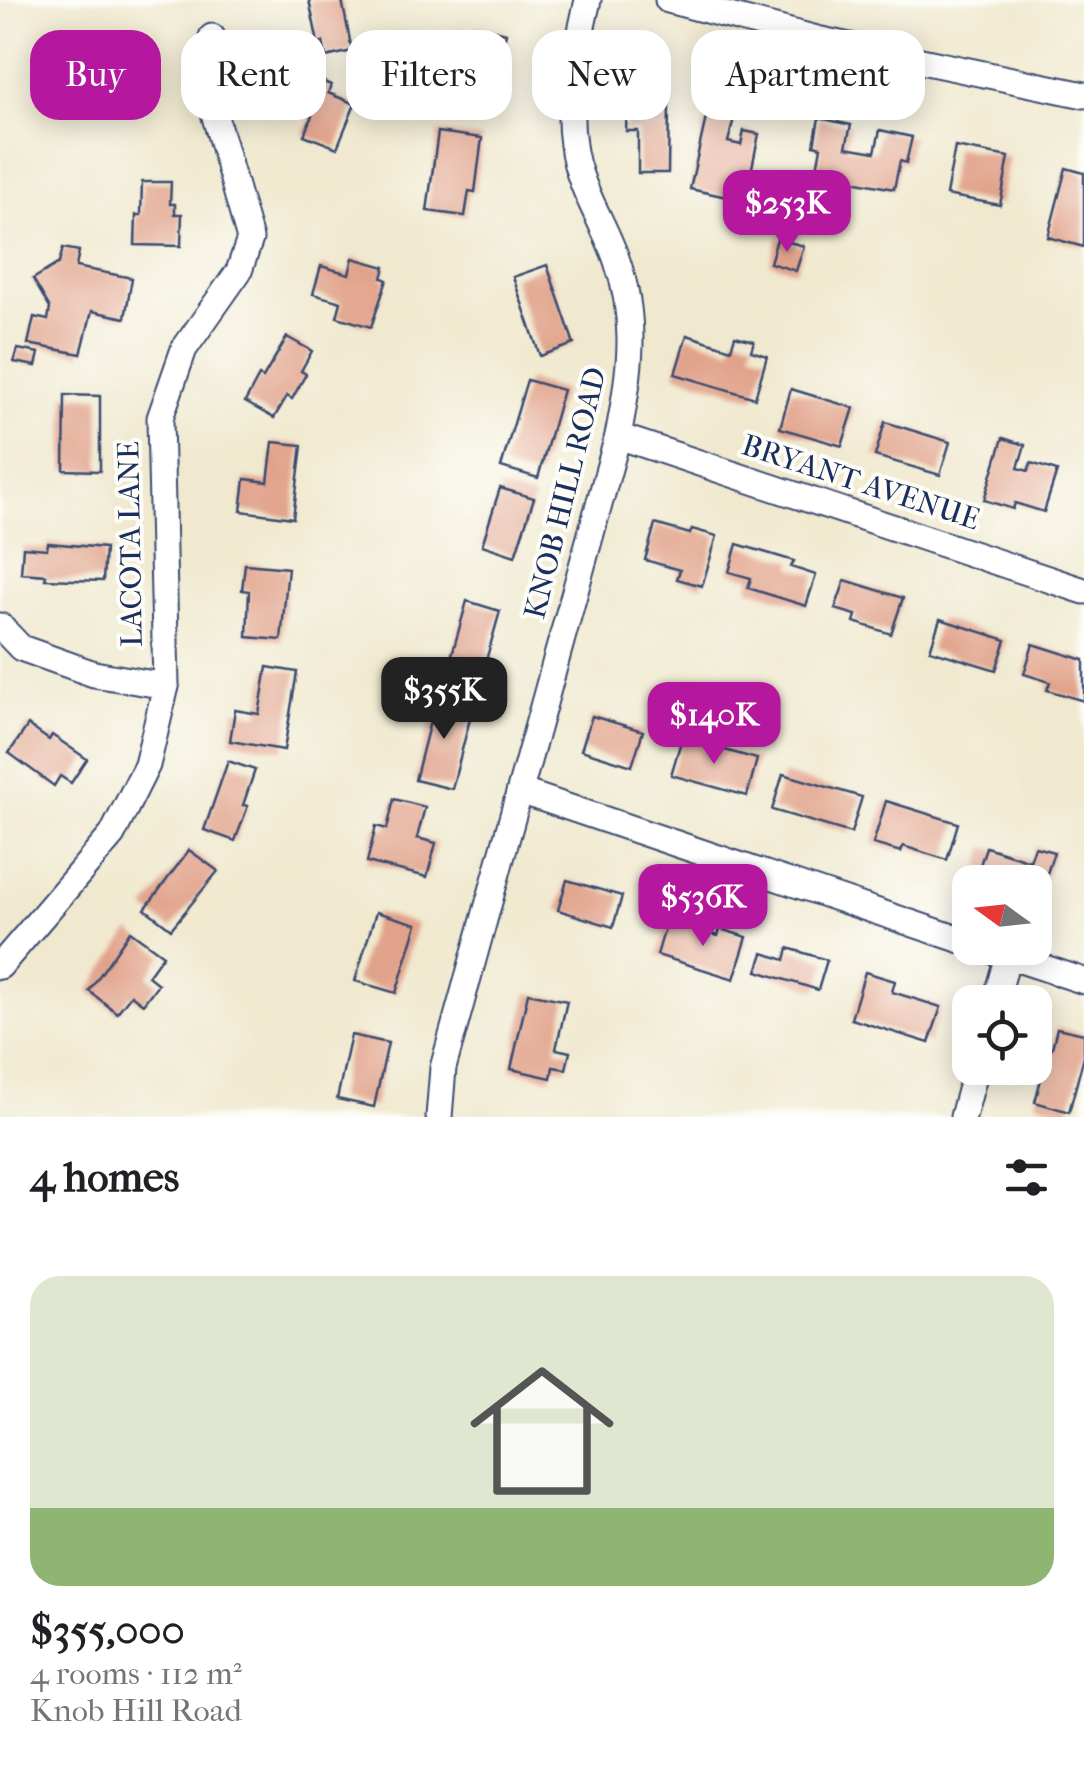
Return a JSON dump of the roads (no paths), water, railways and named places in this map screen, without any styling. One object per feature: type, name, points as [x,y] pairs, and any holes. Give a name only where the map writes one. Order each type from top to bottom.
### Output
[{"type":"street","name":"KNOB HILL ROAD","points":[[438,1117],[443,1068],[618,436],[631,370],[632,318],[618,261],[583,183],[573,149],[573,74],[588,0]]},
{"type":"street","points":[[668,0],[820,40],[1084,96]]},
{"type":"street","name":"LACOTA LANE","points":[[0,966],[112,835],[147,765],[166,686],[160,418],[184,349],[240,271],[250,239],[216,120]]},
{"type":"street","name":"BRYANT AVENUE","points":[[618,436],[1084,590]]},
{"type":"street","points":[[0,626],[20,648],[94,674],[166,686]]},
{"type":"street","points":[[520,791],[952,937]]},
{"type":"street","points":[[1037,965],[1084,980]]},
{"type":"street","points":[[962,1117],[971,1085]]}]
